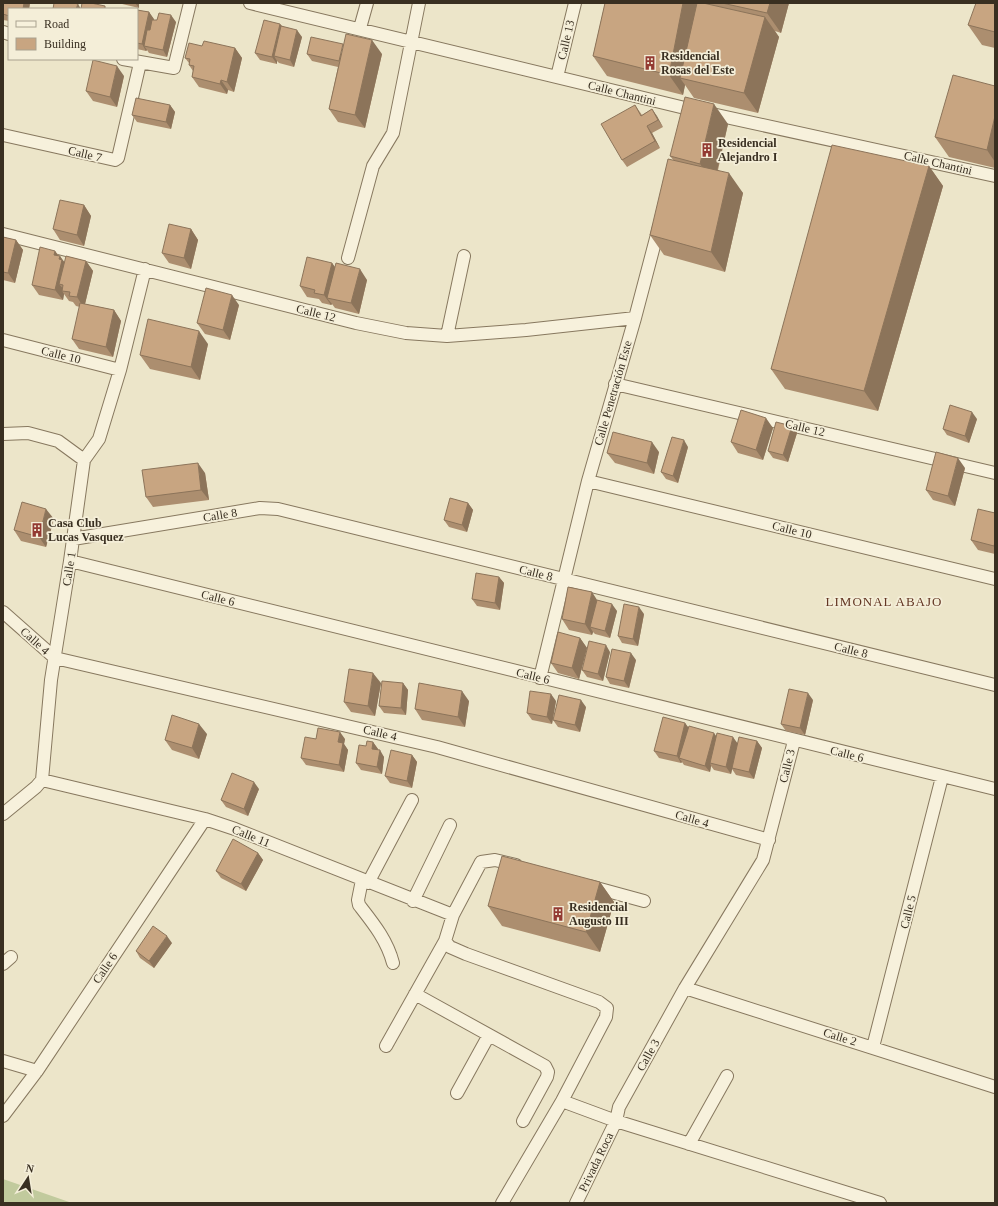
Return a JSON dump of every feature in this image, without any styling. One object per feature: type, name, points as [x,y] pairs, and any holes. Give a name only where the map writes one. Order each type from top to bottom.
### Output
[{"type":"street","points":[[127,60],[172,69],[176,66],[190,3]]},
{"type":"street","name":"Calle Chantini","points":[[250,3],[281,7],[360,28],[689,109],[995,176]]},
{"type":"street","points":[[360,28],[367,3]]},
{"type":"street","points":[[348,258],[373,166],[393,133],[419,3]]},
{"type":"street","name":"Calle 13","points":[[558,77],[575,3]]},
{"type":"street","name":"Calle 7","points":[[3,135],[115,160],[118,158],[140,63]]},
{"type":"street","points":[[685,124],[692,94]]},
{"type":"street","points":[[896,168],[899,154]]},
{"type":"street","name":"Calle Penetración Este","points":[[540,678],[588,481],[635,318],[661,217]]},
{"type":"street","name":"Calle 12","points":[[3,234],[356,323],[406,333],[447,336],[526,330],[635,318]]},
{"type":"street","points":[[447,336],[464,256]]},
{"type":"street","name":"Calle 1","points":[[42,780],[55,658],[74,539],[84,460],[99,439],[120,370],[145,269]]},
{"type":"street","name":"Calle 10","points":[[3,340],[120,370]]},
{"type":"street","name":"Calle 12","points":[[615,384],[995,473]]},
{"type":"street","points":[[3,434],[28,433],[58,441],[84,460]]},
{"type":"street","name":"Calle 10","points":[[588,481],[995,579]]},
{"type":"street","name":"Calle 8","points":[[74,539],[268,508],[995,685]]},
{"type":"street","name":"Calle 6","points":[[70,562],[995,790]]},
{"type":"street","name":"Calle 4","points":[[3,612],[55,658],[437,747],[769,840]]},
{"type":"street","name":"Calle 3","points":[[616,1121],[619,1107],[685,988],[756,875],[763,860],[769,840],[794,741]]},
{"type":"street","name":"Calle 5","points":[[873,1047],[942,776]]},
{"type":"street","points":[[3,814],[36,787],[42,780]]},
{"type":"street","name":"Calle 11","points":[[42,780],[205,819],[235,829],[413,901],[453,915]]},
{"type":"street","points":[[393,963],[389,949],[378,930],[359,905],[358,900],[365,881],[412,800]]},
{"type":"street","name":"Calle 6","points":[[3,1116],[37,1071],[205,819]]},
{"type":"street","points":[[413,901],[450,825]]},
{"type":"street","points":[[386,1046],[445,941],[453,915],[481,862],[495,860],[524,868]]},
{"type":"street","points":[[577,882],[644,901]]},
{"type":"street","points":[[445,941],[450,947],[466,954],[599,1002],[607,1008],[606,1017],[562,1101],[502,1203]]},
{"type":"street","name":"Calle 2","points":[[685,988],[995,1087]]},
{"type":"street","points":[[415,994],[545,1066],[548,1072],[547,1076],[523,1121]]},
{"type":"street","points":[[458,1093],[489,1035]]},
{"type":"street","points":[[3,1061],[37,1071]]},
{"type":"street","points":[[690,1144],[726,1076]]},
{"type":"street","points":[[562,1101],[616,1121],[880,1203]]},
{"type":"street","name":"Privada Roca","points":[[576,1203],[616,1121]]},
{"type":"green space","points":[[3,1179],[72,1203],[3,1203]]},
{"type":"building","points":[[3,3],[24,3],[23,8],[8,8],[8,16],[3,14]]},
{"type":"building","points":[[54,3],[78,4],[76,8],[53,8]]},
{"type":"building","points":[[82,3],[105,6],[105,8],[81,8]]},
{"type":"building","points":[[605,3],[683,3],[669,75],[593,56]]},
{"type":"building","points":[[697,3],[703,3],[765,17],[744,93],[680,78]]},
{"type":"building","points":[[722,3],[770,3],[767,13]]},
{"type":"building","points":[[976,3],[995,3],[995,32],[968,25]]},
{"type":"building","points":[[138,10],[149,12],[142,44],[138,43]]},
{"type":"building","points":[[159,13],[171,15],[163,50],[144,46],[147,30],[150,30],[152,20],[157,20]]},
{"type":"building","points":[[264,20],[280,24],[272,57],[255,53]]},
{"type":"building","points":[[281,26],[297,30],[290,60],[274,56]]},
{"type":"building","points":[[346,34],[372,40],[355,115],[329,109]]},
{"type":"building","points":[[311,37],[343,44],[339,61],[307,54]]},
{"type":"building","points":[[204,41],[235,48],[227,82],[221,80],[220,84],[192,77],[194,66],[189,65],[190,59],[185,58],[189,43],[202,46]]},
{"type":"building","points":[[93,60],[117,66],[110,97],[86,91]]},
{"type":"building","points":[[953,75],[995,86],[995,116],[987,150],[935,137]]},
{"type":"building","points":[[685,97],[714,104],[700,164],[670,156]]},
{"type":"building","points":[[136,98],[170,105],[166,122],[132,115]]},
{"type":"building","points":[[635,105],[641,116],[652,109],[658,120],[647,126],[655,141],[622,160],[601,124]]},
{"type":"building","points":[[832,145],[929,166],[864,391],[771,369]]},
{"type":"building","points":[[668,159],[729,173],[711,252],[650,235]]},
{"type":"building","points":[[60,200],[84,205],[77,235],[53,229]]},
{"type":"building","points":[[169,224],[191,229],[184,258],[162,253]]},
{"type":"building","points":[[3,237],[16,240],[8,273],[3,272]]},
{"type":"building","points":[[40,247],[55,251],[54,255],[60,256],[59,259],[62,260],[55,290],[32,285]]},
{"type":"building","points":[[66,256],[86,261],[77,297],[69,296],[70,292],[62,291],[63,285],[59,284]]},
{"type":"building","points":[[307,257],[332,263],[324,295],[314,293],[315,290],[300,286]]},
{"type":"building","points":[[336,263],[360,269],[351,303],[327,298]]},
{"type":"building","points":[[206,288],[232,295],[223,330],[197,323]]},
{"type":"building","points":[[80,303],[114,310],[106,347],[72,339]]},
{"type":"building","points":[[148,319],[199,331],[191,367],[140,355]]},
{"type":"building","points":[[950,405],[972,412],[965,436],[943,429]]},
{"type":"building","points":[[741,410],[766,418],[756,450],[731,442]]},
{"type":"building","points":[[776,422],[792,426],[783,455],[768,451]]},
{"type":"building","points":[[613,432],[652,442],[647,463],[607,453]]},
{"type":"building","points":[[672,437],[684,440],[673,476],[661,472]]},
{"type":"building","points":[[936,452],[958,458],[948,496],[926,490]]},
{"type":"building","points":[[198,463],[201,490],[146,497],[142,470]]},
{"type":"building","points":[[450,498],[468,503],[462,525],[444,520]]},
{"type":"building","points":[[22,502],[46,509],[39,537],[14,530]]},
{"type":"building","points":[[978,509],[995,513],[994,546],[971,540]]},
{"type":"building","points":[[476,573],[499,577],[495,603],[472,599]]},
{"type":"building","points":[[568,587],[592,592],[585,624],[562,619]]},
{"type":"building","points":[[597,600],[612,604],[605,631],[590,627]]},
{"type":"building","points":[[624,604],[639,607],[633,639],[618,636]]},
{"type":"building","points":[[558,632],[580,638],[572,668],[551,663]]},
{"type":"building","points":[[589,641],[606,645],[598,674],[582,670]]},
{"type":"building","points":[[612,649],[631,653],[624,681],[606,677]]},
{"type":"building","points":[[349,669],[373,673],[368,706],[344,702]]},
{"type":"building","points":[[382,681],[403,683],[401,708],[379,706]]},
{"type":"building","points":[[419,683],[462,691],[458,717],[415,709]]},
{"type":"building","points":[[789,689],[808,693],[800,728],[781,724]]},
{"type":"building","points":[[530,691],[551,694],[547,717],[527,713]]},
{"type":"building","points":[[559,695],[581,700],[575,725],[553,720]]},
{"type":"building","points":[[172,715],[199,724],[192,748],[165,740]]},
{"type":"building","points":[[663,717],[685,723],[677,756],[654,751]]},
{"type":"building","points":[[689,726],[714,733],[705,766],[679,758]]},
{"type":"building","points":[[318,728],[340,732],[338,742],[343,743],[339,765],[301,758],[305,737],[316,739]]},
{"type":"building","points":[[717,733],[733,737],[726,767],[710,763]]},
{"type":"building","points":[[739,737],[757,741],[749,772],[732,768]]},
{"type":"building","points":[[367,741],[373,742],[372,749],[380,750],[377,767],[356,763],[359,745],[366,746]]},
{"type":"building","points":[[391,750],[412,755],[407,781],[385,776]]},
{"type":"building","points":[[232,773],[254,782],[244,809],[221,800]]},
{"type":"building","points":[[233,839],[258,853],[241,884],[216,871]]},
{"type":"building","points":[[502,856],[600,882],[586,932],[488,906]]},
{"type":"building","points":[[153,926],[167,936],[149,961],[136,951]]},
{"type":"place","name":"Residencial Rosas del Este","points":[[650,63]]},
{"type":"place","name":"Residencial Alejandro I","points":[[707,150]]},
{"type":"place","name":"Casa Club Lucas Vasquez","points":[[37,530]]},
{"type":"place","name":"Residencial Augusto III","points":[[558,914]]},
{"type":"district","name":"LIMONAL ABAJO","points":[[884,601]]}]
